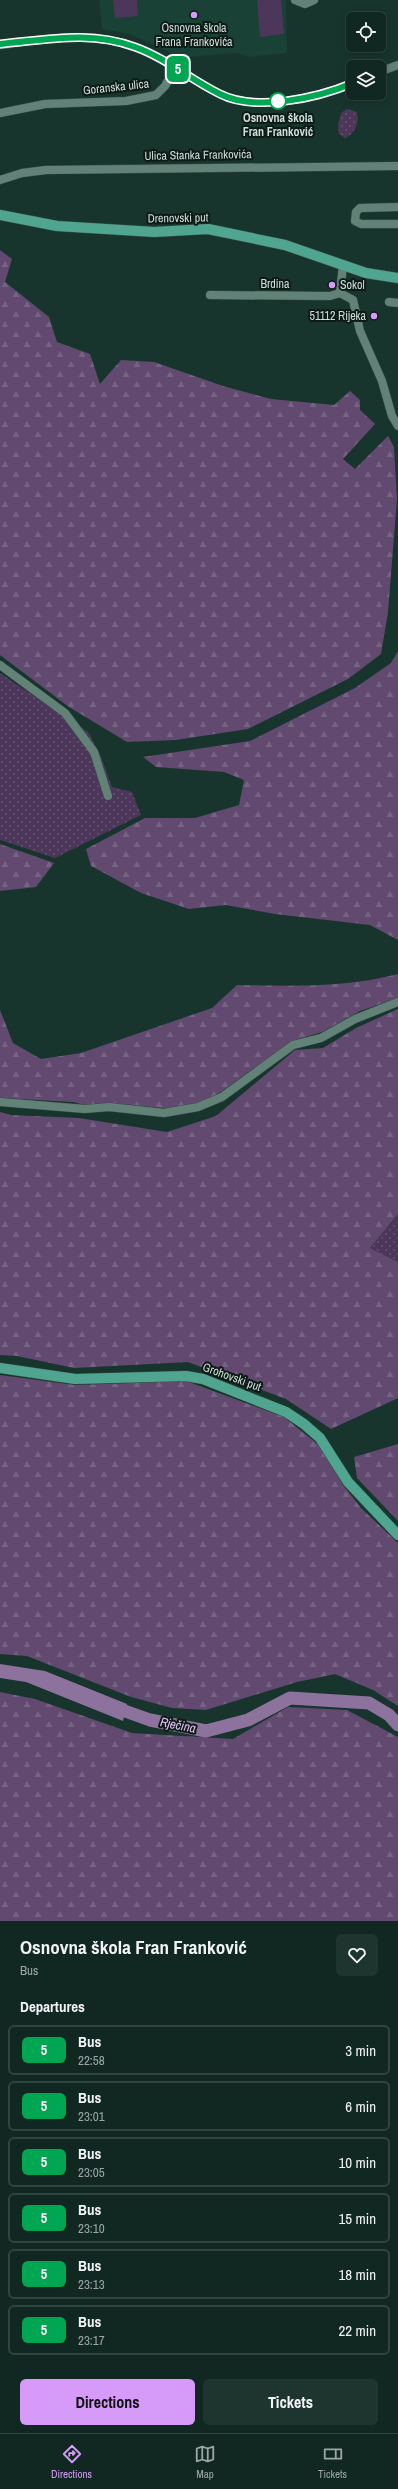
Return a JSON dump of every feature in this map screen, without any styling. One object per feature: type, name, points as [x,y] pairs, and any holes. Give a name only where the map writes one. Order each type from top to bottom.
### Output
[{"type":"main road","name":"Drenovski put","points":[[0,215],[34,223],[154,232],[208,229],[285,245],[366,273],[398,278]]},
{"type":"main road","name":"Grohovski put","points":[[0,1368],[75,1379],[186,1376],[203,1379],[286,1412],[320,1438],[348,1482],[398,1535]]},
{"type":"street","points":[[295,0],[305,4],[314,0]]},
{"type":"street","points":[[0,44],[78,36],[103,38],[135,46],[221,95],[248,102],[308,97],[346,85]]},
{"type":"street","points":[[386,69],[398,65]]},
{"type":"street","name":"Goranska ulica","points":[[0,113],[44,104],[126,101],[156,96],[165,86],[175,68]]},
{"type":"street","name":"Ulica Stanka Frankovića","points":[[0,180],[46,170],[398,166]]},
{"type":"street","points":[[397,224],[361,224],[355,221],[355,216],[360,208],[398,207]]},
{"type":"street","points":[[343,265],[340,293],[353,300],[360,331],[382,381],[392,416],[398,426]]},
{"type":"street","name":"Brdina","points":[[210,295],[330,296],[340,293]]},
{"type":"street","points":[[389,302],[398,303]]},
{"type":"street","points":[[0,665],[66,713],[94,752],[108,796]]},
{"type":"street","points":[[0,1102],[68,1106],[85,1109],[109,1107],[164,1113],[198,1107],[222,1097],[293,1045],[321,1038],[355,1019],[398,1002]]},
{"type":"shaded area","name":"Osnovna škola Frana Frankovića","points":[[99,0],[286,0],[287,53],[249,57],[236,53],[178,58],[167,51],[129,34],[102,29]]},
{"type":"shaded area","points":[[113,0],[137,0],[138,16],[115,18]]},
{"type":"shaded area","points":[[257,0],[281,0],[284,34],[260,37]]},
{"type":"shaded area","points":[[347,109],[357,112],[357,124],[354,131],[345,138],[339,134],[338,125],[341,113]]},
{"type":"shaded area","points":[[0,673],[88,732],[100,754],[112,787],[132,792],[141,815],[55,858],[0,840]]},
{"type":"shaded area","points":[[398,1214],[398,1262],[370,1248]]},
{"type":"shaded area","points":[[0,1664],[45,1671],[127,1704],[123,1721],[26,1682],[0,1678]]},
{"type":"green space","points":[[0,250],[12,259],[5,282],[49,317],[57,342],[90,354],[100,384],[121,360],[154,362],[223,386],[271,399],[334,405],[350,391],[360,400],[360,410],[375,424],[343,459],[355,469],[388,436],[394,447],[397,499],[388,612],[381,654],[348,679],[248,729],[176,740],[127,742],[69,707],[0,655]]},
{"type":"green space","points":[[398,651],[398,940],[370,925],[275,914],[226,905],[189,909],[141,893],[91,866],[86,849],[145,818],[195,818],[239,805],[244,780],[224,772],[156,767],[143,757],[250,741],[355,688],[391,663]]},
{"type":"green space","points":[[0,844],[54,863],[36,887],[0,891]]},
{"type":"green space","points":[[398,974],[398,998],[360,1011],[322,1032],[292,1041],[218,1094],[196,1104],[173,1109],[110,1103],[84,1105],[74,1102],[0,1098],[0,1010],[13,1043],[41,1059],[81,1053],[212,1008],[237,985],[298,986],[338,984],[378,979]]},
{"type":"green space","points":[[398,1009],[398,1214],[370,1248],[398,1262],[398,1398],[331,1429],[286,1399],[188,1362],[74,1368],[17,1356],[0,1355],[0,1112],[11,1115],[79,1118],[167,1132],[216,1116],[295,1050],[323,1048],[356,1028]]},
{"type":"green space","points":[[0,1375],[75,1385],[186,1381],[284,1417],[320,1446],[343,1485],[361,1508],[398,1543],[398,1706],[373,1690],[335,1674],[297,1682],[206,1710],[172,1708],[131,1697],[27,1656],[0,1654]]},
{"type":"green space","points":[[398,1444],[398,1521],[357,1478],[354,1457]]},
{"type":"green space","points":[[0,1692],[35,1699],[132,1733],[233,1739],[288,1707],[347,1710],[398,1737],[398,1921],[0,1921]]},
{"type":"waterway","name":"Rječina","points":[[108,1705],[150,1720],[206,1731],[248,1720],[290,1698],[369,1703],[389,1715],[398,1725]]},
{"type":"bus line","name":"5","points":[[0,44],[78,36],[103,38],[135,46],[157,56],[221,95],[248,102],[288,100],[308,97],[330,92],[346,86]]},
{"type":"place","name":"Osnovna škola Frana Frankovića","points":[[194,15]]},
{"type":"place","name":"Osnovna škola Fran Franković","points":[[278,101]]},
{"type":"place","name":"Sokol","points":[[332,285]]},
{"type":"place","name":"51112 Rijeka","points":[[374,316]]}]
